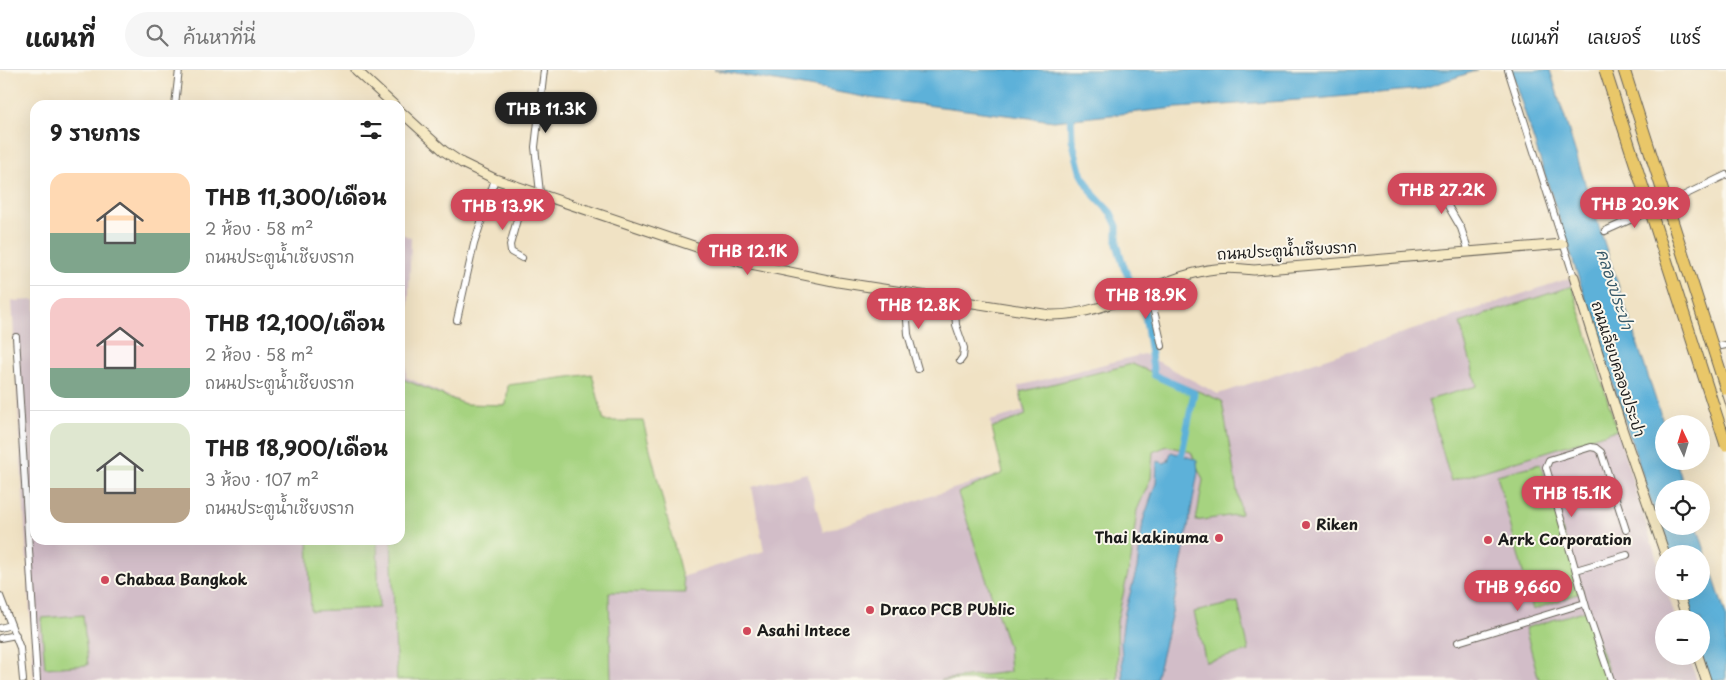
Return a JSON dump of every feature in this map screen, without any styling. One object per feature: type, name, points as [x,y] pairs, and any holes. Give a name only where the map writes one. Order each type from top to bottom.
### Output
[{"type":"highway","points":[[1605,70],[1726,445]]},
{"type":"highway","points":[[1624,70],[1726,390]]},
{"type":"street","points":[[176,100],[179,70]]},
{"type":"street","points":[[356,70],[389,100]]},
{"type":"street","points":[[540,194],[535,140],[544,70]]},
{"type":"street","points":[[1508,70],[1574,278]]},
{"type":"street","name":"ถนนประตูน้ำเชียงราก","points":[[405,116],[444,151],[462,163],[495,179],[741,262],[838,282],[1050,315],[1080,312],[1198,272],[1226,267],[1254,270],[1563,244]]},
{"type":"street","points":[[1605,231],[1726,175]]},
{"type":"street","points":[[1436,177],[1438,189],[1461,228],[1469,252]]},
{"type":"street","points":[[457,320],[474,244],[495,179]]},
{"type":"street","points":[[522,258],[511,252],[510,245],[525,190]]},
{"type":"street","points":[[1657,208],[1726,422]]},
{"type":"street","name":"ถนนเลียบคลองประปา","points":[[1574,278],[1621,426],[1662,545]]},
{"type":"street","points":[[1145,291],[1155,315],[1162,346]]},
{"type":"street","points":[[905,292],[908,334],[918,370]]},
{"type":"street","points":[[954,299],[956,325],[964,348],[963,357],[960,361]]},
{"type":"street","points":[[16,337],[37,680]]},
{"type":"street","points":[[1703,350],[1726,345]]},
{"type":"street","points":[[1611,680],[1585,603],[1546,467],[1549,460],[1591,448],[1598,449],[1601,452],[1626,530]]},
{"type":"street","points":[[1576,570],[1627,555]]},
{"type":"street","points":[[0,596],[16,635],[22,659],[23,680]]},
{"type":"street","points":[[1458,642],[1585,603]]},
{"type":"street","points":[[0,628],[11,624]]},
{"type":"street","points":[[0,638],[16,635]]},
{"type":"street","points":[[1701,665],[1706,680]]},
{"type":"shaded area","points":[[405,235],[411,238],[406,377],[466,404],[506,405],[508,385],[592,374],[604,421],[643,421],[682,577],[764,551],[752,487],[807,473],[823,532],[1003,473],[990,421],[1023,411],[1018,386],[1144,354],[1218,394],[1570,278],[1655,553],[1655,600],[1670,600],[1673,610],[1655,610],[1655,665],[1692,665],[1697,680],[34,680],[12,301],[30,300],[30,545],[405,545]]},
{"type":"green space","points":[[1572,286],[1617,430],[1451,481],[1428,400],[1477,386],[1460,323]]},
{"type":"green space","points":[[1132,364],[1222,401],[1241,514],[1196,521],[1203,480],[1191,452],[1167,446],[1153,452],[1151,478],[1137,510],[1131,560],[1117,621],[1118,680],[941,680],[1010,672],[1008,646],[958,493],[1003,473],[992,428],[1026,415],[1020,392]]},
{"type":"green space","points":[[592,374],[604,421],[643,421],[686,593],[609,592],[611,680],[397,680],[391,545],[405,545],[405,380],[465,404],[506,405],[508,385]]},
{"type":"green space","points":[[1540,464],[1583,592],[1533,610],[1497,475]]},
{"type":"green space","points":[[308,545],[377,545],[379,608],[311,611]]},
{"type":"green space","points":[[1238,602],[1249,651],[1206,662],[1194,612]]},
{"type":"green space","points":[[1587,610],[1611,680],[1539,680],[1525,628]]},
{"type":"green space","points":[[83,615],[88,665],[45,668],[41,618]]},
{"type":"water","points":[[714,70],[1478,70],[1421,89],[1315,99],[1176,108],[1054,121],[870,98]]},
{"type":"water","name":"คลองประปา","points":[[1511,70],[1550,70],[1661,415],[1655,415],[1655,470],[1679,470],[1682,480],[1655,480],[1655,514]]},
{"type":"water","points":[[1171,452],[1197,461],[1198,472],[1174,604],[1156,680],[1123,680],[1121,642],[1123,625],[1137,568],[1143,521],[1156,483],[1157,461],[1164,463],[1168,461]]},
{"type":"water","points":[[1662,535],[1700,535],[1703,545],[1665,545]]},
{"type":"water","points":[[1710,566],[1726,616],[1726,680],[1709,680],[1704,665],[1710,665],[1710,610],[1686,610],[1683,600],[1710,600]]},
{"type":"waterway","points":[[1071,110],[1072,139],[1080,171],[1094,195],[1111,213],[1117,226],[1117,244],[1124,268],[1144,307],[1154,375],[1194,393],[1180,463]]},
{"type":"place","name":"Riken","points":[[1306,525]]},
{"type":"place","name":"Thai kakinuma","points":[[1219,538]]},
{"type":"place","name":"Arrk Corporation","points":[[1488,540]]},
{"type":"place","name":"Chabaa Bangkok","points":[[105,580]]},
{"type":"place","name":"Draco PCB PUblic","points":[[870,610]]},
{"type":"place","name":"Asahi Intece","points":[[747,631]]}]
